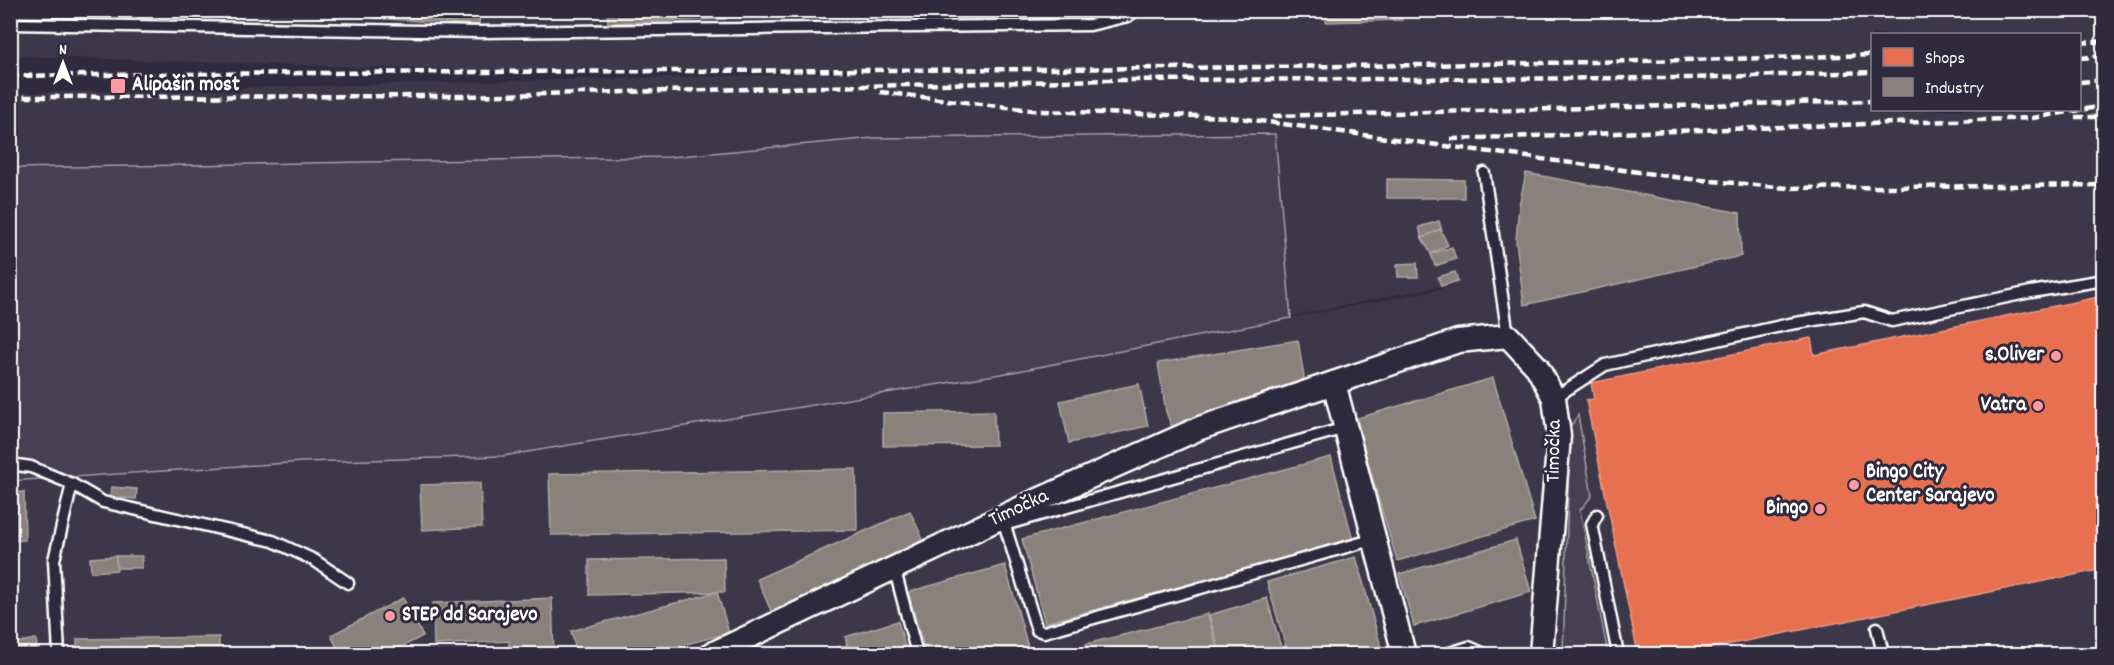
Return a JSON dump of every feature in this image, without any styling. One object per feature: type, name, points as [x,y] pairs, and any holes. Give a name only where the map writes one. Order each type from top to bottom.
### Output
[{"type":"street","name":"Timočka","points":[[721,652],[894,567],[1004,521],[1200,428],[1458,341],[1508,336],[1538,367],[1554,398],[1559,436],[1541,654]]},
{"type":"street","points":[[1334,383],[1404,654]]},
{"type":"lane","points":[[10,24],[481,32],[1030,26],[1090,25],[1128,16],[1136,10]]},
{"type":"lane","points":[[1484,173],[1508,336]]},
{"type":"lane","points":[[1554,398],[1605,365],[1790,324],[1864,312],[1892,321],[2031,292],[2103,280]]},
{"type":"lane","points":[[1345,428],[1004,521],[1037,630],[1044,632],[1375,539]]},
{"type":"lane","points":[[10,465],[31,467],[72,484],[103,502],[273,541],[314,560],[348,583]]},
{"type":"lane","points":[[59,654],[54,560],[72,484]]},
{"type":"lane","points":[[1597,515],[1592,524],[1618,654]]},
{"type":"lane","points":[[894,567],[917,654]]},
{"type":"lane","points":[[1877,628],[1883,654]]},
{"type":"lane","points":[[1447,654],[1469,647],[1485,654]]},
{"type":"shaded area","points":[[11,10],[2103,11],[2103,654],[11,654],[11,481],[279,463],[11,476],[11,93],[1020,69],[454,70],[11,56]],"holes":[[[1440,286],[1442,289],[1204,335]]]},
{"type":"shaded area","points":[[1275,134],[1291,318],[1013,372],[503,456],[303,462],[11,481],[11,168],[670,157],[874,138]]},
{"type":"shaded area","points":[[1578,415],[1592,496],[1580,510],[1608,654],[1563,654],[1570,427]]},
{"type":"building: Shops","name":"Bingo City Center Sarajevo","points":[[2104,296],[2104,569],[1681,654],[1638,654],[1586,400],[1594,399],[1591,383],[1811,338],[1814,355]]},
{"type":"building: Industry","points":[[375,10],[480,10],[479,25],[374,18]]},
{"type":"building: Industry","points":[[607,10],[726,10],[726,19],[608,23]]},
{"type":"building: Industry","points":[[1326,10],[1401,10],[1402,20],[1326,22]]},
{"type":"building: Industry","points":[[1447,10],[1552,10],[1552,15],[1447,16]]},
{"type":"building: Industry","points":[[1526,173],[1740,213],[1741,256],[1524,305],[1516,241],[1519,205]]},
{"type":"building: Industry","points":[[1387,179],[1464,180],[1464,198],[1387,198]]},
{"type":"building: Industry","points":[[1439,221],[1442,231],[1422,238],[1419,227]]},
{"type":"building: Industry","points":[[1440,229],[1448,245],[1431,254],[1422,238]]},
{"type":"building: Industry","points":[[1452,247],[1456,259],[1435,266],[1431,254]]},
{"type":"building: Industry","points":[[1417,263],[1418,277],[1398,277],[1397,264]]},
{"type":"building: Industry","points":[[1455,272],[1458,281],[1441,286],[1438,277]]},
{"type":"building: Industry","points":[[1298,340],[1306,390],[1173,430],[1166,412],[1158,363]]},
{"type":"building: Industry","points":[[1493,378],[1535,521],[1397,561],[1355,419]]},
{"type":"building: Industry","points":[[1139,384],[1148,426],[1069,443],[1060,401]]},
{"type":"building: Industry","points":[[994,411],[995,445],[883,446],[883,413]]},
{"type":"building: Industry","points":[[1331,457],[1353,540],[1045,623],[1022,539]]},
{"type":"building: Industry","points":[[856,469],[857,530],[551,535],[549,474]]},
{"type":"building: Industry","points":[[480,483],[482,527],[422,530],[420,485]]},
{"type":"building: Industry","points":[[111,487],[137,489],[136,499],[110,497]]},
{"type":"building: Industry","points":[[10,492],[24,492],[25,540],[10,541]]},
{"type":"building: Industry","points":[[910,511],[925,544],[772,613],[757,579]]},
{"type":"building: Industry","points":[[1516,540],[1531,592],[1414,626],[1399,574]]},
{"type":"building: Industry","points":[[116,556],[142,556],[142,568],[116,568]]},
{"type":"building: Industry","points":[[116,556],[117,570],[91,572],[90,558]]},
{"type":"building: Industry","points":[[1356,557],[1383,654],[1288,654],[1267,582]]},
{"type":"building: Industry","points":[[724,558],[725,592],[589,595],[589,560]]},
{"type":"building: Industry","points":[[1005,565],[1030,654],[926,654],[908,592]]},
{"type":"building: Industry","points":[[717,592],[729,633],[648,654],[577,654],[571,631]]},
{"type":"building: Industry","name":"STEP dd Sarajevo","points":[[403,598],[423,636],[388,654],[340,654],[331,635]]},
{"type":"building: Industry","points":[[552,598],[554,654],[509,654],[509,641],[434,645],[433,603]]},
{"type":"building: Industry","points":[[1267,598],[1283,654],[1220,654],[1209,615]]},
{"type":"building: Industry","points":[[1208,614],[1218,654],[1089,654],[1086,644]]},
{"type":"building: Industry","points":[[898,621],[907,654],[850,654],[845,637]]},
{"type":"building: Industry","points":[[219,637],[219,654],[77,654],[77,639]]},
{"type":"building: Industry","points":[[36,639],[38,654],[10,654],[10,644]]},
{"type":"building: Industry","points":[[847,645],[850,654],[813,654]]},
{"type":"building: Industry","points":[[1080,647],[1083,654],[1054,654]]},
{"type":"railway","points":[[2081,43],[2104,41]]},
{"type":"railway","points":[[10,76],[1174,68],[1871,55]]},
{"type":"railway","points":[[2081,58],[2104,56]]},
{"type":"railway","points":[[10,97],[463,96],[1106,80],[1689,78],[1871,72]]},
{"type":"railway","points":[[2081,82],[2104,80]]},
{"type":"railway","points":[[880,92],[1040,111],[1231,117],[1690,179],[1788,188],[2104,185]]},
{"type":"railway","points":[[1273,116],[1871,101]]},
{"type":"railway","points":[[2081,110],[2104,106]]},
{"type":"railway","points":[[1451,139],[2033,118],[2074,111]]},
{"type":"railway","points":[[2075,117],[2104,117]]},
{"type":"place","name":"Alipašin most","points":[[118,86]]},
{"type":"place","name":"s.Oliver","points":[[2056,356]]},
{"type":"place","name":"Vatra","points":[[2038,406]]},
{"type":"place","name":"Bingo City Center Sarajevo","points":[[1854,485]]},
{"type":"place","name":"Bingo","points":[[1820,509]]},
{"type":"place","name":"STEP dd Sarajevo","points":[[390,616]]}]
